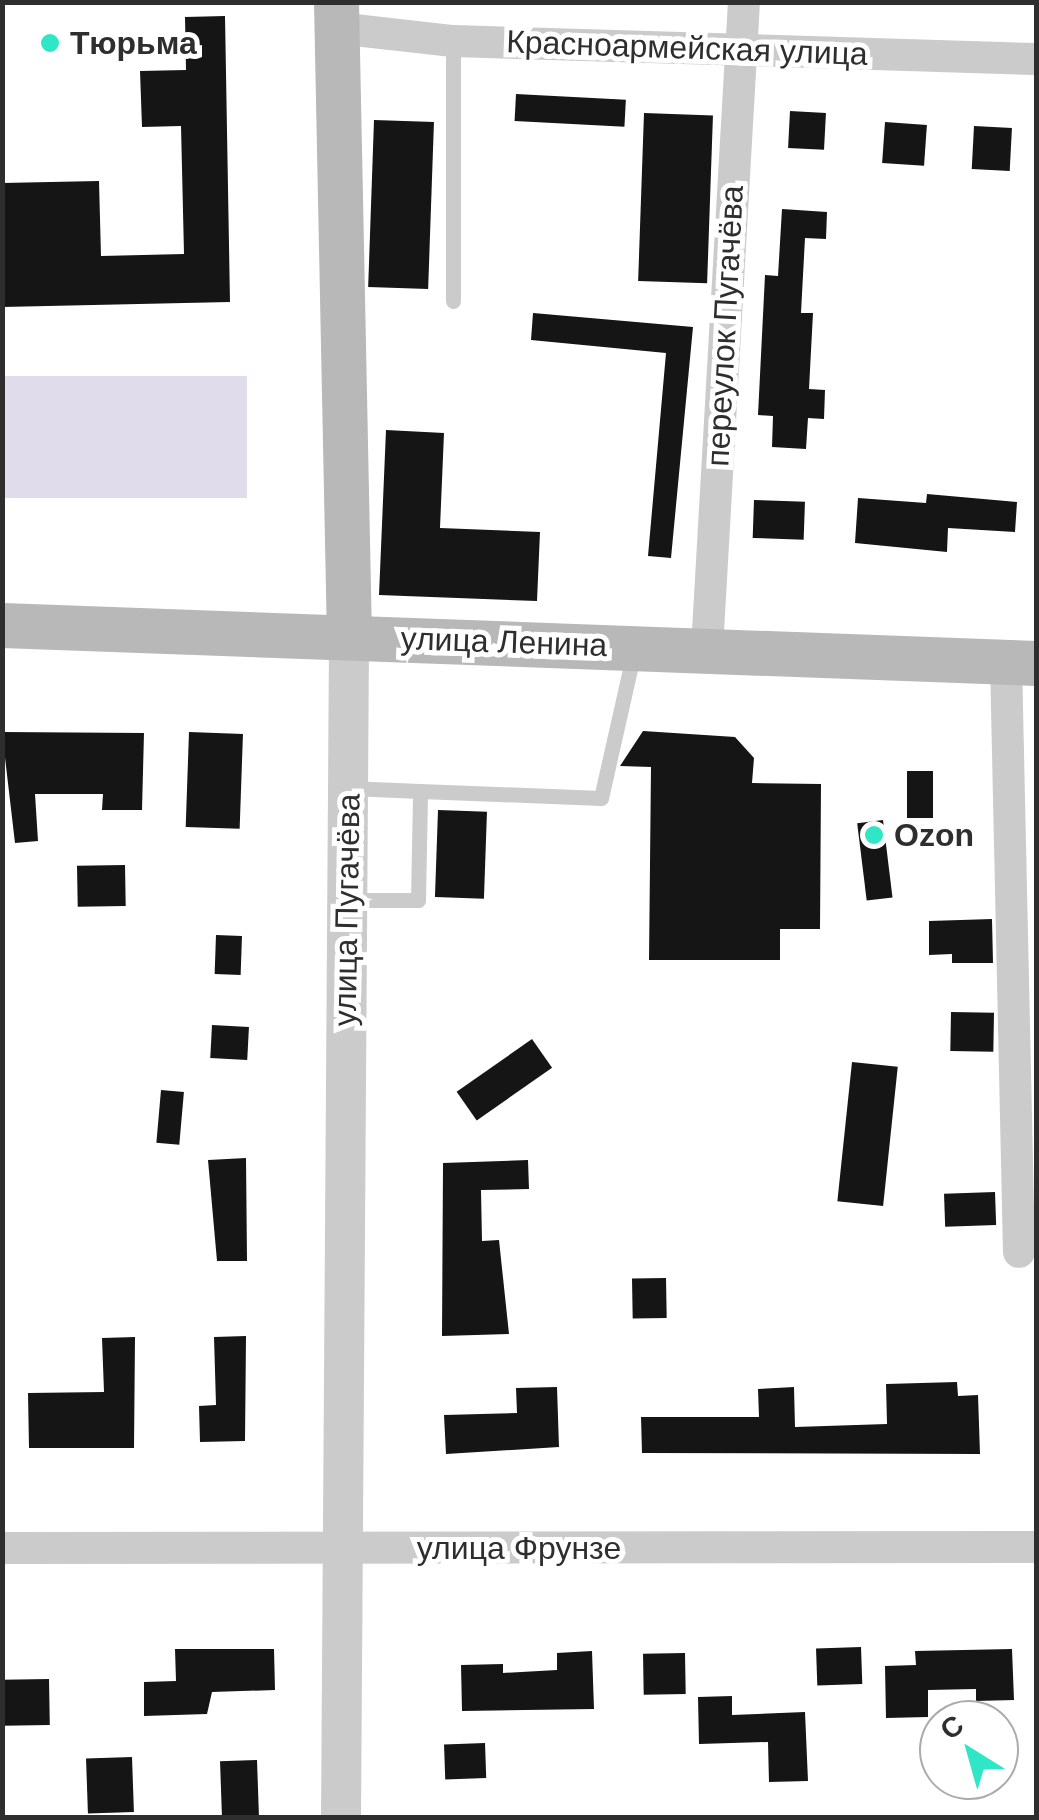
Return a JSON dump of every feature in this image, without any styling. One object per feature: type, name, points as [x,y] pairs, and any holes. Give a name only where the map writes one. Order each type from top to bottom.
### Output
[{"type":"main road","name":"улица Пугачёва","points":[[337,15],[349,638]]},
{"type":"main road","name":"улица Ленина","points":[[2,625],[1022,662]]},
{"type":"street","name":"переулок Пугачёва","points":[[707,649],[744,2]]},
{"type":"street","name":"Красноармейская улица","points":[[337,15],[453,40],[1036,59]]},
{"type":"street","name":"улица Пугачёва","points":[[341,1818],[349,638]]},
{"type":"street","name":"улица Ленина","points":[[1019,1252],[1022,662]]},
{"type":"street","name":"улица Фрунзе","points":[[2,1548],[1036,1547]]},
{"type":"lane","points":[[453,40],[453,301]]},
{"type":"lane","points":[[348,788],[601,798],[635,647]]},
{"type":"lane","points":[[347,900],[418,900],[420,791]]},
{"type":"shaded area","points":[[3,376],[247,376],[247,498],[3,498]]},
{"type":"building","points":[[225,16],[230,302],[2,307],[2,183],[99,181],[101,256],[184,254],[181,126],[142,127],[140,71],[186,70],[185,17]]},
{"type":"building","points":[[516,94],[626,100],[624,127],[515,121]]},
{"type":"building","points":[[790,111],[826,113],[824,150],[788,148]]},
{"type":"building","points":[[644,113],[713,115],[707,283],[638,281]]},
{"type":"building","points":[[374,120],[434,122],[428,289],[368,287]]},
{"type":"building","points":[[885,122],[927,125],[924,166],[882,163]]},
{"type":"building","points":[[974,126],[1012,128],[1010,171],[972,169]]},
{"type":"building","points":[[782,209],[827,212],[826,239],[805,238],[801,313],[813,313],[809,389],[825,390],[824,419],[808,418],[806,449],[772,447],[773,416],[758,415],[765,275],[778,276]]},
{"type":"building","points":[[533,313],[693,327],[671,558],[648,556],[666,353],[531,340]]},
{"type":"building","points":[[386,430],[444,433],[440,528],[540,532],[537,601],[379,595]]},
{"type":"building","points":[[927,494],[1017,502],[1015,532],[948,528],[947,552],[855,543],[858,498],[926,503]]},
{"type":"building","points":[[754,500],[805,502],[804,540],[753,538]]},
{"type":"building","points":[[643,731],[735,737],[754,758],[752,783],[821,784],[820,929],[780,929],[780,960],[649,960],[651,767],[620,766]]},
{"type":"building","points":[[2,732],[144,733],[142,810],[102,810],[103,794],[35,794],[38,841],[15,843]]},
{"type":"building","points":[[189,732],[243,734],[240,829],[186,827]]},
{"type":"building","points":[[907,771],[933,771],[933,818],[907,818]]},
{"type":"building","points":[[438,810],[487,812],[484,899],[435,897]]},
{"type":"building","points":[[883,820],[893,897],[867,901],[857,823]]},
{"type":"building","points":[[125,865],[126,906],[78,907],[77,866]]},
{"type":"building","points":[[992,919],[993,963],[952,963],[952,954],[929,955],[929,921]]},
{"type":"building","points":[[216,935],[242,936],[241,975],[215,974]]},
{"type":"building","points":[[951,1012],[994,1013],[993,1052],[950,1051]]},
{"type":"building","points":[[212,1025],[249,1027],[247,1060],[210,1058]]},
{"type":"building","points":[[532,1039],[552,1068],[477,1120],[457,1092]]},
{"type":"building","points":[[852,1062],[898,1067],[883,1206],[837,1201]]},
{"type":"building","points":[[161,1090],[184,1092],[179,1145],[156,1143]]},
{"type":"building","points":[[246,1158],[247,1261],[217,1261],[208,1160]]},
{"type":"building","points":[[528,1160],[529,1189],[481,1190],[482,1241],[499,1240],[509,1334],[442,1336],[443,1163]]},
{"type":"building","points":[[995,1192],[996,1225],[945,1227],[944,1194]]},
{"type":"building","points":[[666,1278],[667,1318],[633,1319],[632,1279]]},
{"type":"building","points":[[246,1336],[245,1441],[200,1442],[199,1406],[216,1405],[214,1337]]},
{"type":"building","points":[[135,1337],[134,1448],[29,1448],[28,1393],[104,1392],[102,1338]]},
{"type":"building","points":[[957,1382],[958,1396],[978,1395],[980,1454],[642,1453],[641,1417],[759,1417],[758,1389],[794,1387],[795,1427],[887,1424],[886,1384]]},
{"type":"building","points":[[557,1387],[559,1447],[446,1454],[444,1415],[517,1413],[516,1388]]},
{"type":"building","points":[[861,1647],[862,1684],[817,1686],[816,1649]]},
{"type":"building","points":[[175,1649],[274,1649],[275,1690],[212,1692],[207,1714],[144,1716],[144,1682],[176,1681]]},
{"type":"building","points":[[1012,1649],[1014,1700],[976,1700],[976,1689],[928,1690],[928,1700],[919,1700],[919,1717],[886,1718],[885,1666],[916,1665],[915,1651]]},
{"type":"building","points":[[592,1651],[594,1709],[462,1711],[461,1665],[503,1664],[503,1673],[557,1670],[557,1653]]},
{"type":"building","points":[[685,1653],[686,1694],[644,1695],[643,1654]]},
{"type":"building","points":[[49,1679],[50,1725],[3,1726],[2,1680]]},
{"type":"building","points":[[732,1696],[732,1715],[805,1712],[808,1781],[769,1782],[768,1742],[699,1744],[698,1697]]},
{"type":"building","points":[[485,1743],[486,1778],[445,1779],[444,1744]]},
{"type":"building","points":[[132,1757],[134,1812],[88,1814],[86,1759]]},
{"type":"building","points":[[257,1760],[259,1818],[222,1818],[220,1761]]},
{"type":"place","name":"Тюрьма","points":[[50,43]]},
{"type":"place","name":"Ozon","points":[[874,835]]}]
